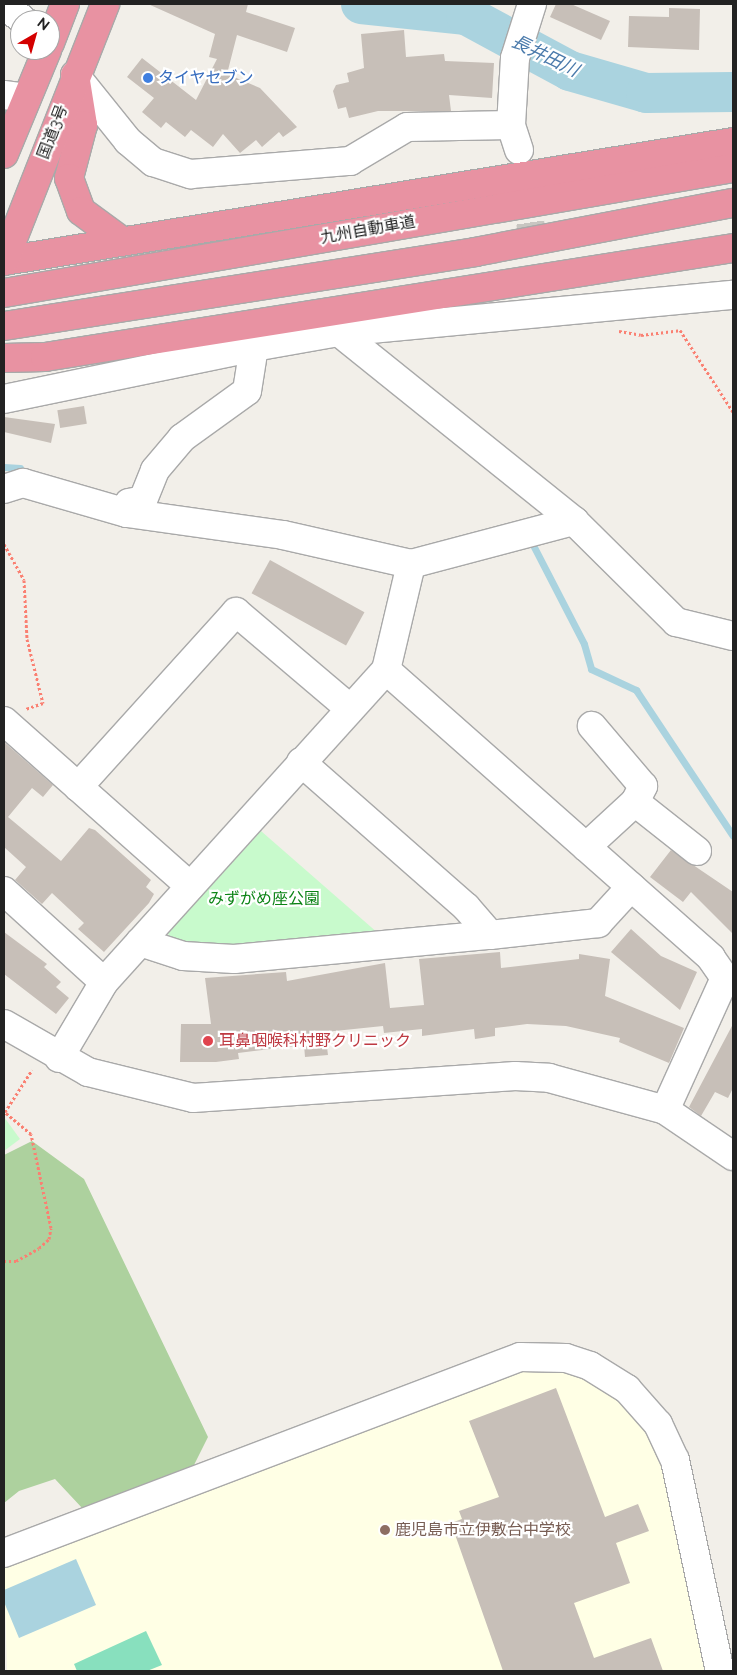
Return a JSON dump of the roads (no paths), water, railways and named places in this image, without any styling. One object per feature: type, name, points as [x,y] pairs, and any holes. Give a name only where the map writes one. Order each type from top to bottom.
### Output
[{"type":"highway","points":[[60,18],[66,4]]},
{"type":"highway","name":"国道3号","points":[[4,261],[75,75],[105,4]]},
{"type":"highway","points":[[4,154],[15,97],[38,60]]},
{"type":"highway","points":[[75,75],[84,124],[69,178],[81,211],[119,239]]},
{"type":"highway","points":[[4,261],[119,239],[733,142]]},
{"type":"highway","name":"九州自動車道","points":[[4,293],[733,168]]},
{"type":"highway","points":[[4,326],[475,252],[733,203]]},
{"type":"highway","points":[[4,358],[46,357],[733,248]]},
{"type":"street","points":[[519,150],[511,124],[515,58],[526,6]]},
{"type":"street","points":[[75,75],[128,141],[153,162],[191,174],[350,161],[407,127],[511,124]]},
{"type":"street","points":[[4,400],[254,347],[339,332],[542,307],[689,303],[733,295]]},
{"type":"street","points":[[339,332],[574,522],[676,622],[733,636]]},
{"type":"street","points":[[127,513],[129,503],[142,500],[155,470],[182,438],[247,391],[254,347]]},
{"type":"street","points":[[4,489],[23,483],[127,513],[283,535],[411,564],[574,522]]},
{"type":"street","points":[[60,1058],[104,982],[348,708],[386,670],[411,564]]},
{"type":"street","points":[[78,787],[236,612],[348,708]]},
{"type":"street","points":[[386,670],[711,958],[725,978],[665,1110]]},
{"type":"street","points":[[12,716],[78,787],[190,886]]},
{"type":"street","points":[[586,847],[635,802],[643,786],[592,726]]},
{"type":"street","points":[[301,762],[466,907],[490,935]]},
{"type":"street","points":[[635,802],[697,851]]},
{"type":"street","points":[[140,942],[183,956],[234,959],[598,923],[631,887]]},
{"type":"street","points":[[4,892],[104,982]]},
{"type":"street","points":[[4,1024],[60,1058],[138,1088],[193,1098],[515,1076],[581,1085],[665,1110],[733,1156]]},
{"type":"street","points":[[4,1552],[520,1357],[566,1358],[590,1366],[627,1389],[658,1424],[679,1478],[720,1671]]},
{"type":"water","points":[[76,1559],[96,1605],[19,1638],[4,1602],[4,1590]]},
{"type":"waterway","name":"長井田川","points":[[361,4],[466,15],[570,71],[646,93],[733,92]]},
{"type":"waterway","points":[[4,467],[20,468]]},
{"type":"waterway","points":[[533,545],[584,644],[591,669],[636,690],[733,836]]},
{"type":"tunnel","points":[[524,181],[542,301]]},
{"type":"place","name":"タイヤセブン","points":[[148,78]]},
{"type":"place","name":"耳鼻咽喉科村野クリニック","points":[[208,1041]]},
{"type":"place","name":"鹿児島市立伊敷台中学校","points":[[385,1530]]},
{"type":"park label","name":"みずがめ座公園","points":[[264,899]]}]
